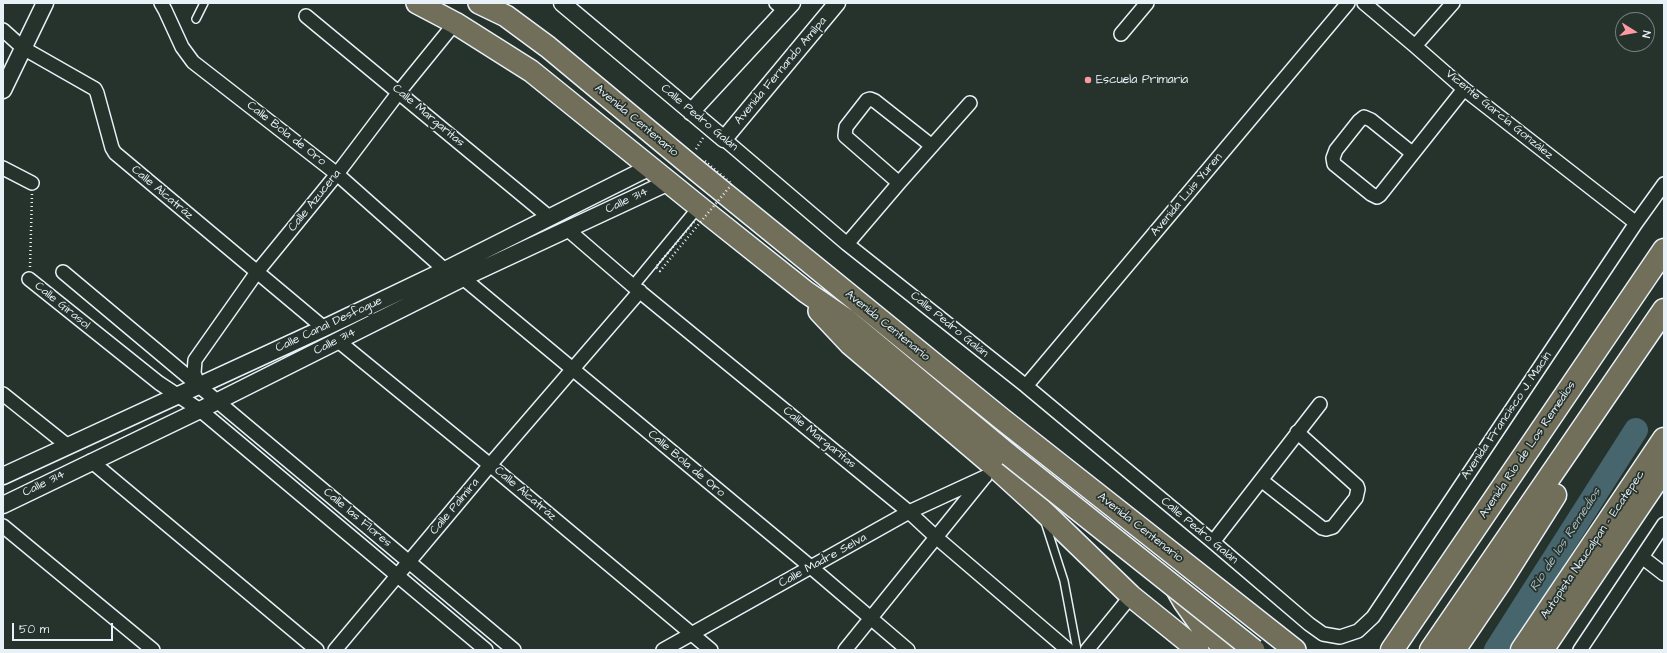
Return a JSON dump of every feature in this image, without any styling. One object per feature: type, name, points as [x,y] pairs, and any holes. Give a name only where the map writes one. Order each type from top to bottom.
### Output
[{"type":"highway","name":"Avenida Río de Los Remedios","points":[[1392,650],[1664,250]]},
{"type":"highway","points":[[1431,650],[1664,310]]},
{"type":"highway","points":[[1454,650],[1500,582],[1574,464],[1602,401]]},
{"type":"highway","name":"Autopista Naucalpan - Ecatepec","points":[[1522,650],[1664,439]]},
{"type":"highway","name":"Autopista Naucalpan - Ecatepec","points":[[1542,650],[1664,469]]},
{"type":"main road","name":"Avenida Centenario","points":[[417,3],[455,23],[531,71],[668,182],[696,214],[847,320],[1131,596],[1212,646]]},
{"type":"main road","name":"Avenida Centenario","points":[[479,3],[501,9],[696,162],[1002,419],[1295,650]]},
{"type":"main road","name":"Avenida Centenario","points":[[997,466],[1254,650]]},
{"type":"main road","points":[[1164,546],[1177,589],[1212,646]]},
{"type":"street","points":[[3,90],[44,3]]},
{"type":"street","name":"Calle Bola de Oro","points":[[161,3],[166,10],[182,47],[193,62],[337,174],[445,270]]},
{"type":"street","name":"Calle Pedro Galán","points":[[562,3],[847,244],[1026,386],[1309,624],[1323,634],[1340,637]]},
{"type":"street","name":"Avenida Fernando Amilpa","points":[[724,139],[837,3]]},
{"type":"street","points":[[1121,34],[1147,3]]},
{"type":"street","name":"Avenida Luis Yuren","points":[[1026,386],[1348,3]]},
{"type":"street","name":"Vicente García González","points":[[1364,3],[1416,46],[1464,89],[1636,223]]},
{"type":"street","points":[[1416,46],[1453,3]]},
{"type":"street","points":[[691,112],[785,6]]},
{"type":"street","name":"Calle Margaritas","points":[[306,16],[549,217]]},
{"type":"street","name":"Calle Azucena","points":[[199,387],[194,373],[195,360],[257,272],[337,174],[399,92],[455,23]]},
{"type":"street","name":"Calle Alcatráz","points":[[3,30],[23,48],[95,89],[113,152],[324,328]]},
{"type":"street","points":[[1412,153],[1368,118],[1364,117],[1358,121],[1336,150],[1333,158],[1334,164],[1371,194],[1377,197],[1383,193],[1412,153],[1464,89]]},
{"type":"street","points":[[899,183],[845,136],[844,130],[867,100],[870,99],[875,101],[932,146]]},
{"type":"street","points":[[847,244],[970,103]]},
{"type":"street","name":"Calle Canal Desfogue","points":[[3,476],[199,387],[324,328],[445,270],[650,167]]},
{"type":"street","points":[[3,168],[32,183]]},
{"type":"street","name":"Calle 314","points":[[3,505],[91,461],[200,410],[463,278],[668,182]]},
{"type":"street","name":"Avenida Francisco J. Macín","points":[[1340,637],[1358,632],[1373,617],[1636,223],[1664,184]]},
{"type":"street","points":[[636,289],[696,214]]},
{"type":"street","name":"Calle Margaritas","points":[[567,229],[636,289],[909,512],[937,538],[1068,650]]},
{"type":"street","name":"Calle las Flores","points":[[64,272],[199,387],[514,650]]},
{"type":"street","name":"Calle Bola de Oro","points":[[463,278],[812,568],[908,650]]},
{"type":"street","name":"Calle Girasol","points":[[29,279],[178,396]]},
{"type":"street","name":"Calle Palmira","points":[[334,650],[410,562],[490,465],[573,370],[636,289]]},
{"type":"street","name":"Calle Alcatráz","points":[[338,340],[711,650]]},
{"type":"street","points":[[3,394],[68,446]]},
{"type":"street","name":"Calle las Flores","points":[[178,396],[200,410],[397,577],[486,650]]},
{"type":"street","points":[[1213,542],[1320,404]]},
{"type":"street","points":[[1261,480],[1322,528],[1330,529],[1340,519],[1356,498],[1358,489],[1357,486],[1297,432]]},
{"type":"street","points":[[91,461],[317,650]]},
{"type":"street","points":[[845,650],[997,466]]},
{"type":"street","name":"Calle Madre Selva","points":[[663,650],[812,568],[909,512],[997,466]]},
{"type":"street","points":[[1580,650],[1664,524]]},
{"type":"street","points":[[3,526],[153,650]]},
{"type":"street","points":[[1642,557],[1664,574]]},
{"type":"street","points":[[1087,650],[1131,596]]},
{"type":"lane","points":[[196,19],[204,3]]},
{"type":"lane","points":[[1041,509],[1064,581],[1077,650]]},
{"type":"path","points":[[696,214],[656,267],[660,271],[732,184],[696,162],[710,128]]},
{"type":"path","name":"Calle Girasol","points":[[29,279],[32,183]]},
{"type":"waterway","name":"Río de los Remedios","points":[[1496,650],[1636,430]]},
{"type":"place","name":"Escuela Primaria","points":[[1088,80]]}]
